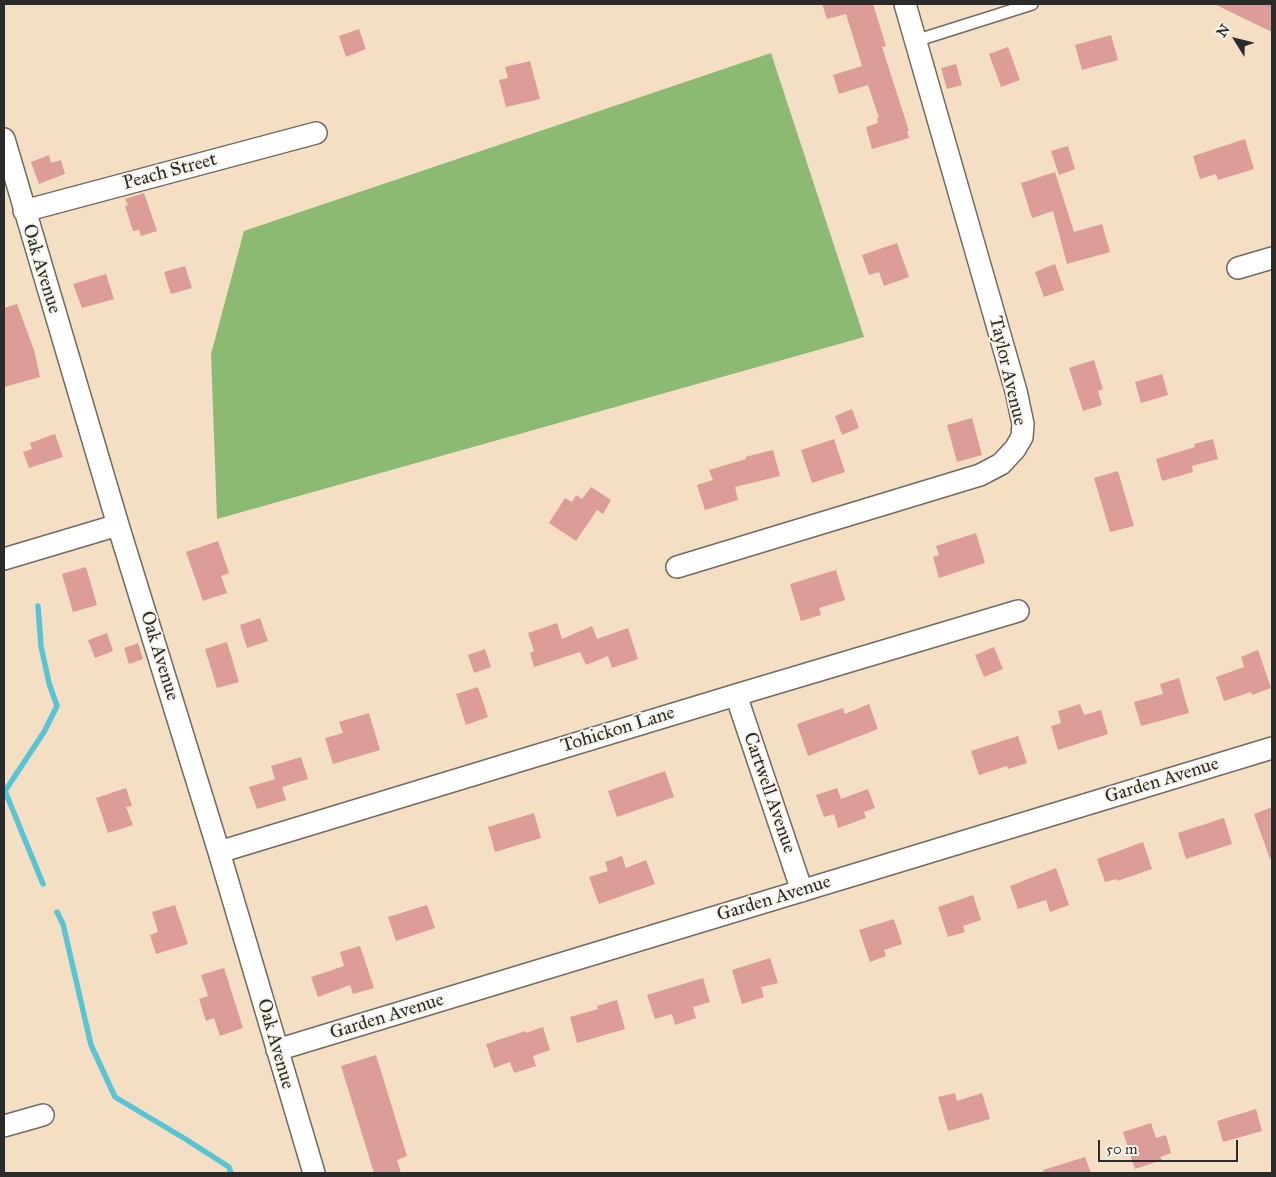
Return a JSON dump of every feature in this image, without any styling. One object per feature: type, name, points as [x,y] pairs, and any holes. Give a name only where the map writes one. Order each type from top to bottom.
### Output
[{"type":"street","name":"Taylor Avenue","points":[[677,567],[980,475],[1001,464],[1015,449],[1022,437],[1023,424],[1016,391],[905,4]]},
{"type":"street","name":"Peach Street","points":[[24,211],[316,133]]},
{"type":"street","name":"Oak Avenue","points":[[4,139],[118,525],[219,852],[314,1173]]},
{"type":"street","points":[[1238,268],[1272,258]]},
{"type":"street","points":[[4,559],[118,525]]},
{"type":"street","name":"Tohickon Lane","points":[[219,852],[1018,611]]},
{"type":"street","name":"Cartwell Avenue","points":[[736,695],[802,890]]},
{"type":"street","name":"Garden Avenue","points":[[277,1050],[1272,748]]},
{"type":"street","points":[[4,1126],[43,1115]]},
{"type":"lane","points":[[916,41],[1032,4]]},
{"type":"green space","points":[[771,53],[864,337],[217,519],[211,354],[244,231]]},
{"type":"building","points":[[822,4],[873,4],[886,46],[882,47],[909,131],[907,131],[909,138],[872,149],[866,127],[878,123],[877,118],[879,118],[868,85],[839,94],[833,75],[862,66],[846,14],[827,19]]},
{"type":"building","points":[[1214,4],[1272,4],[1272,32]]},
{"type":"building","points":[[359,29],[366,49],[346,57],[339,36]]},
{"type":"building","points":[[1111,35],[1118,60],[1082,70],[1075,45]]},
{"type":"building","points":[[1008,47],[1020,80],[1001,87],[989,54]]},
{"type":"building","points":[[530,61],[540,99],[506,107],[499,80],[508,78],[505,67]]},
{"type":"building","points":[[956,64],[962,85],[947,89],[941,68]]},
{"type":"building","points":[[1245,139],[1254,169],[1218,180],[1216,174],[1200,179],[1193,156]]},
{"type":"building","points":[[1068,146],[1075,169],[1059,175],[1051,151]]},
{"type":"building","points":[[49,155],[51,163],[61,160],[65,174],[39,184],[31,162]]},
{"type":"building","points":[[1055,172],[1074,232],[1102,224],[1110,252],[1067,264],[1053,211],[1032,218],[1021,183]]},
{"type":"building","points":[[144,193],[157,231],[141,236],[139,230],[133,231],[125,206],[128,205],[125,199]]},
{"type":"building","points":[[897,243],[909,277],[884,286],[879,272],[869,275],[862,255]]},
{"type":"building","points":[[1055,264],[1064,290],[1044,297],[1035,272]]},
{"type":"building","points":[[185,266],[192,288],[171,294],[164,272]]},
{"type":"building","points":[[106,274],[114,299],[82,308],[73,284]]},
{"type":"building","points":[[17,304],[34,350],[40,377],[4,387],[4,308]]},
{"type":"building","points":[[1094,360],[1103,389],[1098,391],[1102,405],[1083,411],[1069,368]]},
{"type":"building","points":[[1162,374],[1168,395],[1141,403],[1135,382]]},
{"type":"building","points":[[852,409],[859,428],[842,435],[835,416]]},
{"type":"building","points":[[972,418],[982,455],[957,462],[947,425]]},
{"type":"building","points":[[55,434],[63,457],[29,468],[23,452],[32,449],[30,443]]},
{"type":"building","points":[[834,439],[845,472],[812,483],[801,450]]},
{"type":"building","points":[[1213,439],[1218,459],[1192,466],[1193,472],[1162,481],[1156,459],[1195,447],[1194,444]]},
{"type":"building","points":[[773,450],[780,476],[735,487],[738,500],[705,510],[697,485],[713,480],[709,470],[746,459],[745,457]]},
{"type":"building","points":[[1118,471],[1134,526],[1110,532],[1094,478]]},
{"type":"building","points":[[591,487],[611,500],[603,514],[597,510],[576,541],[549,523],[565,498],[572,502],[576,495],[582,499]]},
{"type":"building","points":[[976,533],[985,563],[939,578],[933,557],[939,555],[936,546]]},
{"type":"building","points":[[218,541],[229,573],[221,576],[227,593],[203,601],[186,552]]},
{"type":"building","points":[[86,567],[97,605],[73,612],[62,574]]},
{"type":"building","points":[[836,570],[845,600],[819,608],[821,615],[801,621],[790,584]]},
{"type":"building","points":[[260,618],[268,641],[247,648],[240,625]]},
{"type":"building","points":[[557,623],[562,639],[592,626],[597,639],[628,628],[638,659],[612,668],[608,656],[586,665],[580,652],[534,667],[530,653],[534,651],[528,633]]},
{"type":"building","points":[[107,633],[113,651],[95,658],[88,640]]},
{"type":"building","points":[[227,642],[239,682],[217,688],[205,649]]},
{"type":"building","points":[[138,643],[143,659],[129,664],[124,648]]},
{"type":"building","points":[[994,647],[1003,669],[984,677],[975,655]]},
{"type":"building","points":[[485,649],[491,667],[474,673],[468,655]]},
{"type":"building","points":[[1258,650],[1271,688],[1252,695],[1251,692],[1224,701],[1216,677],[1244,667],[1241,657]]},
{"type":"building","points":[[1179,678],[1189,713],[1141,726],[1134,702],[1163,694],[1160,684]]},
{"type":"building","points":[[478,687],[488,717],[466,725],[456,694]]},
{"type":"building","points":[[869,704],[878,729],[808,756],[797,724],[843,708],[845,714]]},
{"type":"building","points":[[1080,704],[1084,715],[1101,710],[1108,734],[1058,750],[1051,726],[1061,723],[1058,711]]},
{"type":"building","points":[[369,713],[380,750],[333,764],[325,738],[343,733],[339,722]]},
{"type":"building","points":[[1018,736],[1027,763],[1008,769],[1007,766],[979,775],[971,751]]},
{"type":"building","points":[[301,757],[308,779],[282,787],[286,800],[257,809],[249,787],[275,779],[271,766]]},
{"type":"building","points":[[665,771],[674,797],[617,817],[608,791]]},
{"type":"building","points":[[126,788],[132,806],[126,807],[133,825],[108,833],[96,798]]},
{"type":"building","points":[[837,788],[841,799],[868,789],[875,808],[864,812],[866,818],[838,828],[834,814],[824,817],[816,795]]},
{"type":"building","points":[[1272,807],[1272,859],[1270,859],[1254,814]]},
{"type":"building","points":[[534,813],[541,838],[495,852],[488,827]]},
{"type":"building","points":[[1224,818],[1232,844],[1186,859],[1178,833]]},
{"type":"building","points":[[1143,842],[1152,869],[1117,881],[1116,879],[1105,882],[1097,859]]},
{"type":"building","points":[[622,856],[626,868],[646,860],[655,884],[599,904],[589,877],[608,871],[605,862]]},
{"type":"building","points":[[1056,868],[1069,905],[1050,912],[1046,900],[1018,909],[1010,886]]},
{"type":"building","points":[[973,895],[981,920],[963,926],[965,932],[948,937],[938,907]]},
{"type":"building","points":[[175,905],[188,944],[156,954],[150,935],[158,932],[152,912]]},
{"type":"building","points":[[427,905],[435,928],[396,941],[388,917]]},
{"type":"building","points":[[894,919],[902,944],[884,950],[886,956],[870,962],[859,930]]},
{"type":"building","points":[[360,946],[374,988],[353,994],[350,985],[318,997],[311,977],[344,966],[340,952]]},
{"type":"building","points":[[770,958],[778,983],[761,987],[764,997],[742,1004],[732,970]]},
{"type":"building","points":[[224,968],[243,1028],[220,1036],[214,1018],[206,1021],[199,999],[208,996],[201,975]]},
{"type":"building","points":[[703,978],[710,1002],[693,1007],[696,1018],[675,1025],[672,1014],[655,1019],[647,995]]},
{"type":"building","points":[[617,1000],[625,1029],[577,1043],[570,1017],[598,1009],[597,1006]]},
{"type":"building","points":[[543,1027],[550,1050],[533,1056],[536,1066],[514,1073],[510,1062],[494,1068],[486,1044]]},
{"type":"building","points":[[376,1055],[407,1156],[397,1160],[401,1173],[374,1173],[341,1066]]},
{"type":"building","points":[[955,1093],[957,1101],[982,1093],[990,1119],[948,1131],[938,1097]]},
{"type":"building","points":[[1256,1109],[1262,1131],[1223,1142],[1217,1121]]},
{"type":"building","points":[[1151,1123],[1156,1138],[1166,1135],[1171,1153],[1160,1157],[1162,1160],[1135,1169],[1123,1132]]},
{"type":"building","points":[[1085,1157],[1091,1173],[1044,1173],[1043,1170]]},
{"type":"waterway","points":[[38,606],[41,646],[49,683],[57,706],[44,732],[5,791],[43,884]]},
{"type":"waterway","points":[[57,912],[63,924],[91,1045],[115,1097],[229,1167],[231,1173]]}]
